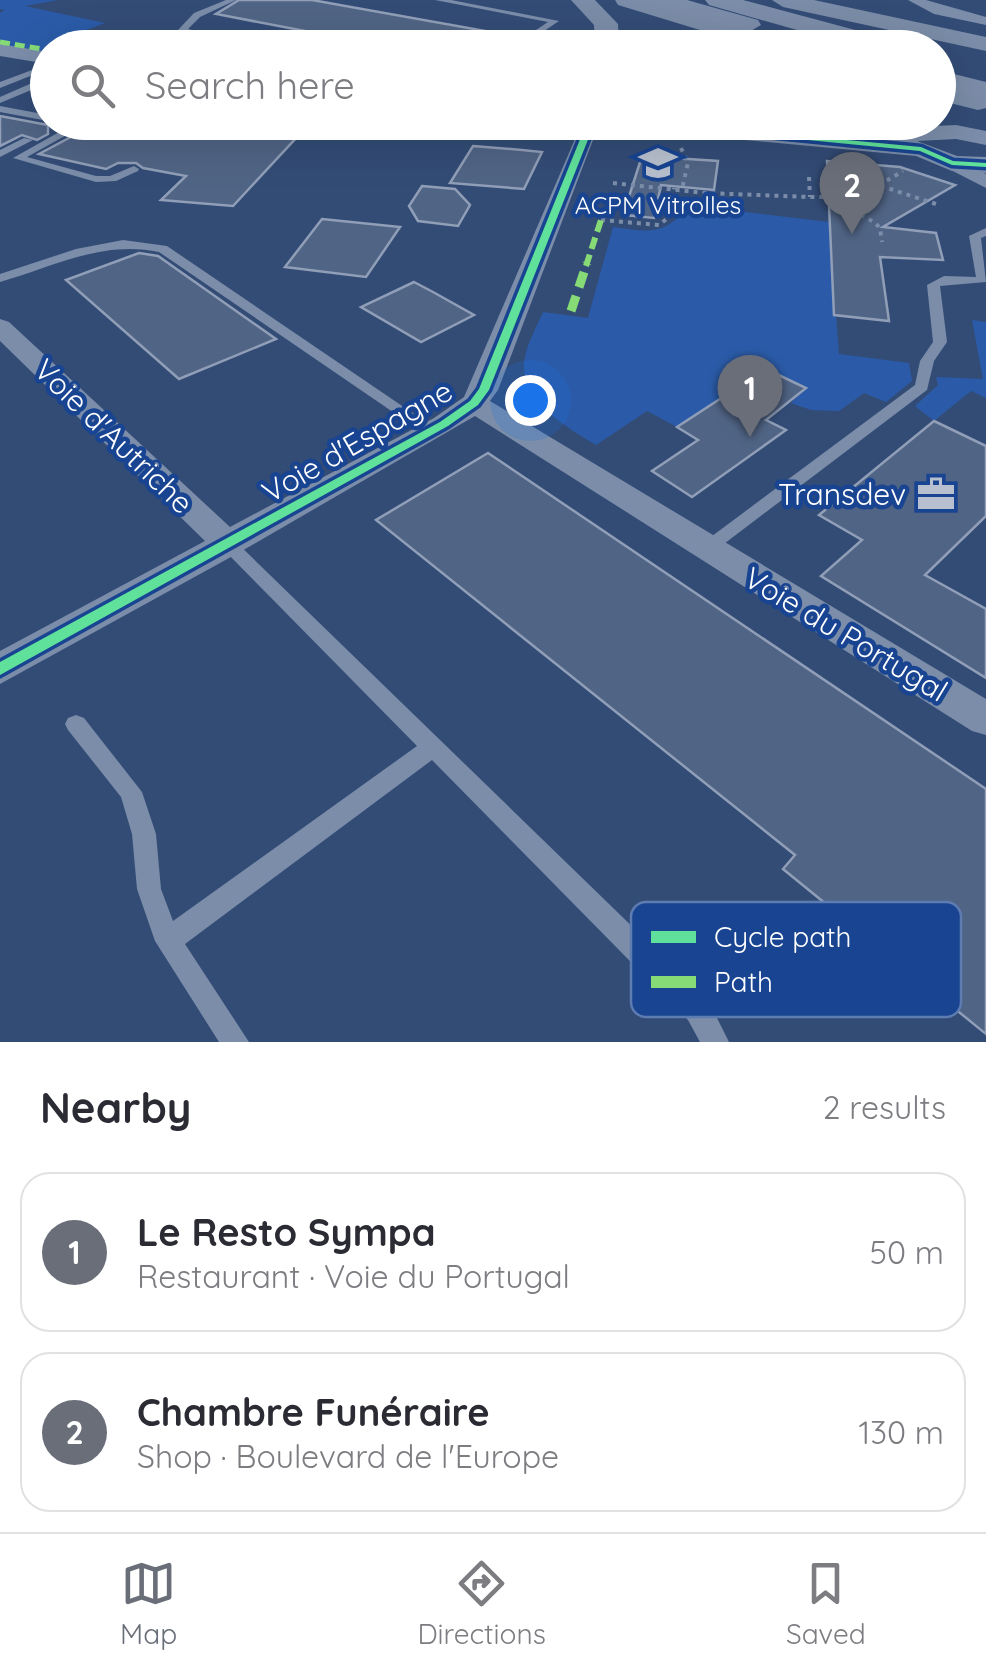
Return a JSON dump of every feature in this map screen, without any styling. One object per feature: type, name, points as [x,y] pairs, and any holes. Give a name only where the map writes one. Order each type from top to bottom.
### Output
[{"type":"highway","points":[[661,0],[767,30]]},
{"type":"highway","points":[[717,0],[826,30]]},
{"type":"highway","points":[[956,65],[986,73]]},
{"type":"highway","points":[[956,88],[981,103]]},
{"type":"main road","points":[[582,0],[606,24],[606,30]]},
{"type":"main road","points":[[626,0],[727,30]]},
{"type":"main road","points":[[748,0],[862,30]]},
{"type":"main road","points":[[783,0],[921,30]]},
{"type":"main road","points":[[956,37],[986,44]]},
{"type":"main road","points":[[956,54],[986,62]]},
{"type":"main road","points":[[956,95],[981,103]]},
{"type":"street","points":[[915,0],[939,11],[986,21]]},
{"type":"street","points":[[0,50],[30,58]]},
{"type":"street","points":[[956,122],[981,103]]},
{"type":"street","points":[[861,140],[926,145],[986,138]]},
{"type":"street","name":"Voie d'Espagne","points":[[0,669],[431,431],[474,403],[484,390],[584,140]]},
{"type":"street","points":[[897,140],[926,145],[986,182]]},
{"type":"street","points":[[926,145],[933,140]]},
{"type":"street","points":[[952,163],[986,166]]},
{"type":"street","name":"Voie d'Autriche","points":[[0,327],[228,544]]},
{"type":"street","name":"Voie du Portugal","points":[[474,403],[986,719]]},
{"type":"lane","points":[[182,30],[197,14],[232,0]]},
{"type":"lane","points":[[438,0],[556,21],[542,30]]},
{"type":"lane","points":[[0,85],[30,71]]},
{"type":"lane","points":[[0,100],[30,86]]},
{"type":"lane","points":[[0,109],[30,115]]},
{"type":"lane","points":[[0,154],[30,139]]},
{"type":"lane","points":[[52,140],[18,158],[96,179],[112,179],[134,170]]},
{"type":"lane","name":"Voie du Portugal","points":[[706,549],[922,387],[928,361],[940,342],[933,285],[944,280],[979,281],[984,276],[975,236],[986,232]]},
{"type":"lane","points":[[0,278],[115,245],[136,243],[163,249],[431,431]]},
{"type":"lane","points":[[228,544],[631,944]]},
{"type":"lane","points":[[76,724],[131,792],[144,834],[149,889],[168,940],[235,1042]]},
{"type":"lane","points":[[168,940],[433,748]]},
{"type":"lane","points":[[702,1017],[714,1042]]},
{"type":"path","points":[[613,182],[828,197],[878,185],[926,145]]},
{"type":"path","points":[[681,147],[688,163],[682,189]]},
{"type":"path","points":[[809,177],[810,197]]},
{"type":"path","points":[[878,185],[939,205]]},
{"type":"path","points":[[601,220],[659,225],[669,218],[674,188]]},
{"type":"path","points":[[828,197],[874,222],[880,228],[882,242]]},
{"type":"shaded area","points":[[0,0],[58,0],[25,6],[105,23],[86,30],[30,30],[30,51],[0,46],[0,13],[5,10],[0,9]]},
{"type":"shaded area","points":[[719,209],[829,222],[839,354],[909,363],[912,381],[886,402],[864,393],[839,411],[811,410],[791,403],[806,388],[766,369],[677,427],[647,411],[596,445],[546,410],[528,386],[525,357],[543,312],[588,318],[613,227],[653,230],[669,225],[684,210],[717,213]]},
{"type":"shaded area","points":[[972,320],[986,322],[986,398],[971,391],[934,421],[915,406],[938,385],[936,377],[983,379]]},
{"type":"building","points":[[239,0],[312,0],[480,30],[300,30],[216,14]]},
{"type":"building","points":[[0,116],[30,122],[30,138],[22,135],[0,146]]},
{"type":"building","points":[[65,140],[294,140],[233,206],[161,200],[186,176],[143,168],[136,163],[118,163],[106,169],[39,154]]},
{"type":"building","points":[[473,146],[542,152],[524,189],[450,183]]},
{"type":"building","points":[[642,156],[718,161],[714,190],[661,185],[654,218],[623,215]]},
{"type":"building","points":[[827,161],[900,167],[955,185],[883,227],[936,233],[943,260],[880,257],[889,321],[834,315]]},
{"type":"building","points":[[422,186],[455,189],[470,205],[458,226],[418,221],[409,206]]},
{"type":"building","points":[[322,219],[400,227],[366,277],[285,267]]},
{"type":"building","points":[[139,253],[158,256],[276,339],[179,379],[66,280]]},
{"type":"building","points":[[414,282],[474,315],[421,342],[361,307]]},
{"type":"building","points":[[766,369],[806,388],[766,420],[786,430],[692,497],[652,471],[698,440],[677,427]]},
{"type":"building","points":[[934,421],[986,446],[986,516],[925,575],[986,609],[986,678],[821,576],[862,540],[819,515]]},
{"type":"building","points":[[488,453],[986,789],[986,1034],[961,1014],[961,902],[824,902],[783,869],[795,855],[376,520]]},
{"type":"marked path","points":[[0,42],[30,47]]},
{"type":"marked path","points":[[571,311],[601,220]]},
{"type":"cycle path","points":[[0,669],[444,424],[474,403],[484,390],[584,140]]},
{"type":"cycle path","points":[[823,140],[921,149],[952,163],[986,165]]},
{"type":"place","name":"ACPM Vitrolles","points":[[658,163]]},
{"type":"place","name":"Chambre Funéraire","points":[[852,234]]},
{"type":"place","name":"Le Resto Sympa","points":[[750,437]]},
{"type":"place","name":"Transdev","points":[[936,494]]}]
